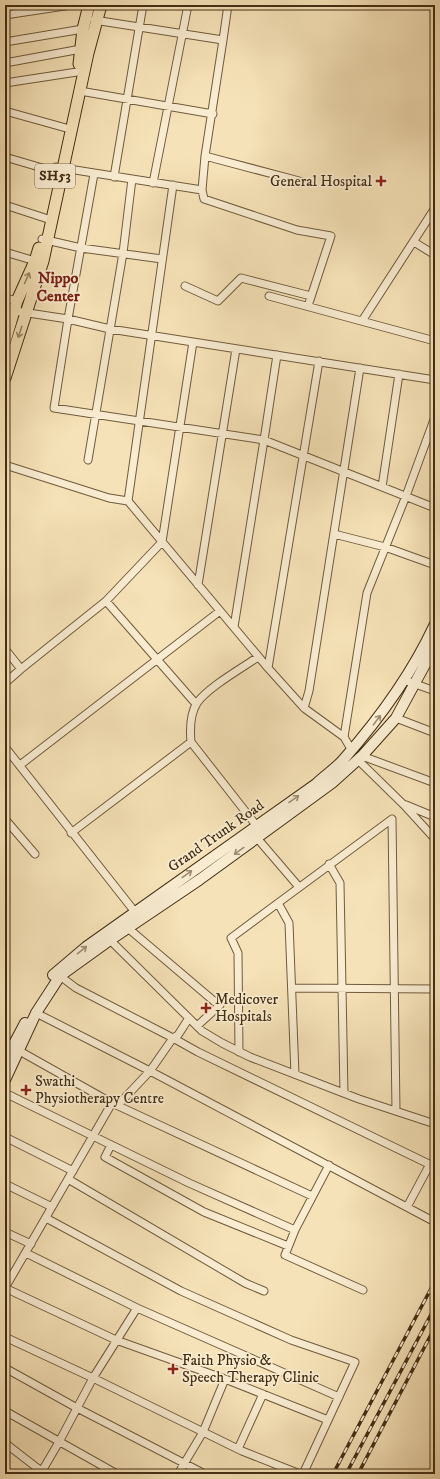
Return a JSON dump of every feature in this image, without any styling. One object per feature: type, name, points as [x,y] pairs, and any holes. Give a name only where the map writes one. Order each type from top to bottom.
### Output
[{"type":"main road","name":"SH53","points":[[5,378],[20,308],[35,261],[45,239],[58,169],[80,91],[89,23],[89,5]]},
{"type":"main road","name":"SH53","points":[[5,342],[43,261],[48,220],[81,49],[89,23],[100,5]]},
{"type":"main road","name":"Grand Trunk Road","points":[[5,1061],[16,1049],[36,1001],[55,972],[86,947],[245,833],[263,825],[316,784],[346,764],[351,749],[367,732],[404,680],[435,624]]},
{"type":"main road","points":[[346,764],[360,758],[396,718],[435,646]]},
{"type":"main road","points":[[367,732],[376,740]]},
{"type":"main road","points":[[5,1080],[16,1049],[36,1013],[60,976],[110,940],[129,929],[255,839],[263,825]]},
{"type":"main road","points":[[245,833],[255,839]]},
{"type":"street","points":[[5,15],[71,5]]},
{"type":"street","points":[[114,177],[143,5]]},
{"type":"street","points":[[153,182],[188,5]]},
{"type":"street","points":[[228,5],[213,114],[205,156],[202,190],[204,200],[297,230],[332,236],[308,306]]},
{"type":"street","points":[[5,42],[89,23],[139,26],[223,40]]},
{"type":"street","points":[[5,63],[81,49]]},
{"type":"street","points":[[5,83],[77,72]]},
{"type":"street","points":[[80,91],[213,114]]},
{"type":"street","points":[[5,110],[66,128]]},
{"type":"street","points":[[205,156],[303,182]]},
{"type":"street","points":[[5,157],[58,169],[202,190]]},
{"type":"street","points":[[94,174],[54,408],[264,440],[435,508]]},
{"type":"street","points":[[88,460],[97,415],[123,252],[132,179]]},
{"type":"street","points":[[128,501],[138,421],[173,186]]},
{"type":"street","points":[[5,205],[48,220]]},
{"type":"street","points":[[362,321],[435,208]]},
{"type":"street","points":[[45,239],[81,248],[123,252],[162,259]]},
{"type":"street","points":[[414,242],[435,255]]},
{"type":"street","points":[[5,252],[35,261]]},
{"type":"street","points":[[185,286],[218,301],[241,278],[311,296]]},
{"type":"street","points":[[269,296],[435,341]]},
{"type":"street","points":[[5,298],[20,308],[110,329],[435,380]]},
{"type":"street","points":[[5,683],[106,601],[162,542],[193,342]]},
{"type":"street","points":[[198,585],[236,349]]},
{"type":"street","points":[[234,627],[277,355]]},
{"type":"street","points":[[268,668],[319,361]]},
{"type":"street","points":[[304,708],[309,691],[360,368]]},
{"type":"street","points":[[382,487],[399,374]]},
{"type":"street","points":[[344,737],[367,593],[406,496],[435,417]]},
{"type":"street","points":[[5,465],[109,498],[128,501],[258,657],[304,708],[344,737],[351,749]]},
{"type":"street","points":[[334,534],[385,547],[435,565]]},
{"type":"street","points":[[106,601],[196,704]]},
{"type":"street","points":[[20,764],[220,611]]},
{"type":"street","points":[[5,649],[21,669]]},
{"type":"street","points":[[258,657],[207,692],[196,704],[190,727],[191,742],[263,825]]},
{"type":"street","points":[[404,680],[435,691]]},
{"type":"street","points":[[396,718],[435,733]]},
{"type":"street","points":[[71,833],[191,742]]},
{"type":"street","points":[[5,747],[20,764],[71,833],[135,912]]},
{"type":"street","points":[[360,758],[435,783]]},
{"type":"street","points":[[360,758],[435,839]]},
{"type":"street","points":[[404,804],[435,817]]},
{"type":"street","points":[[239,1052],[238,953],[231,938],[329,864],[392,819],[396,1111]]},
{"type":"street","points":[[5,820],[35,854]]},
{"type":"street","points":[[255,839],[298,887]]},
{"type":"street","points":[[329,864],[340,883],[344,1093]]},
{"type":"street","points":[[278,903],[289,923],[295,1074]]},
{"type":"street","points":[[129,929],[220,1005],[197,1026]]},
{"type":"street","points":[[110,940],[202,1031],[222,1043],[239,1052],[344,1093],[435,1124]]},
{"type":"street","points":[[60,976],[76,988],[174,1038],[198,1052],[432,1166],[407,1207]]},
{"type":"street","points":[[292,988],[435,989]]},
{"type":"street","points":[[36,1013],[150,1071],[433,1221]]},
{"type":"street","points":[[189,1018],[178,1035],[174,1038],[150,1071],[115,1104],[93,1136],[26,1253],[7,1279],[5,1288],[116,1340],[225,1379],[328,1420]]},
{"type":"street","points":[[16,1049],[115,1104],[312,1196]]},
{"type":"street","points":[[5,1093],[188,1183],[295,1230]]},
{"type":"street","points":[[5,1137],[73,1171]]},
{"type":"street","points":[[111,1145],[105,1157],[204,1212],[288,1246]]},
{"type":"street","points":[[328,1165],[295,1230],[285,1255],[363,1290]]},
{"type":"street","points":[[68,1179],[245,1283],[264,1291]]},
{"type":"street","points":[[5,1184],[52,1207]]},
{"type":"street","points":[[46,1218],[181,1291],[291,1340],[355,1362],[303,1474]]},
{"type":"street","points":[[5,1232],[31,1244]]},
{"type":"street","points":[[26,1253],[137,1308],[339,1397]]},
{"type":"street","points":[[5,1443],[44,1473],[93,1378],[137,1308]]},
{"type":"street","points":[[5,1337],[238,1449],[300,1474]]},
{"type":"street","points":[[5,1368],[77,1408],[205,1474]]},
{"type":"street","points":[[178,1474],[203,1432],[225,1379]]},
{"type":"street","points":[[238,1449],[263,1394]]},
{"type":"street","points":[[5,1411],[117,1474]]},
{"type":"railway","points":[[333,1474],[435,1281]]},
{"type":"railway","points":[[346,1474],[435,1307]]},
{"type":"railway","points":[[358,1474],[435,1327]]},
{"type":"place","name":"General Hospital","points":[[381,181]]},
{"type":"place","name":"Medicover Hospitals","points":[[206,1008]]},
{"type":"place","name":"Swathi Physiotherapy Centre","points":[[26,1090]]},
{"type":"place","name":"Faith Physio & Speech Therapy Clinic","points":[[173,1369]]},
{"type":"district","name":"Nippo Center","points":[[58,287]]}]
